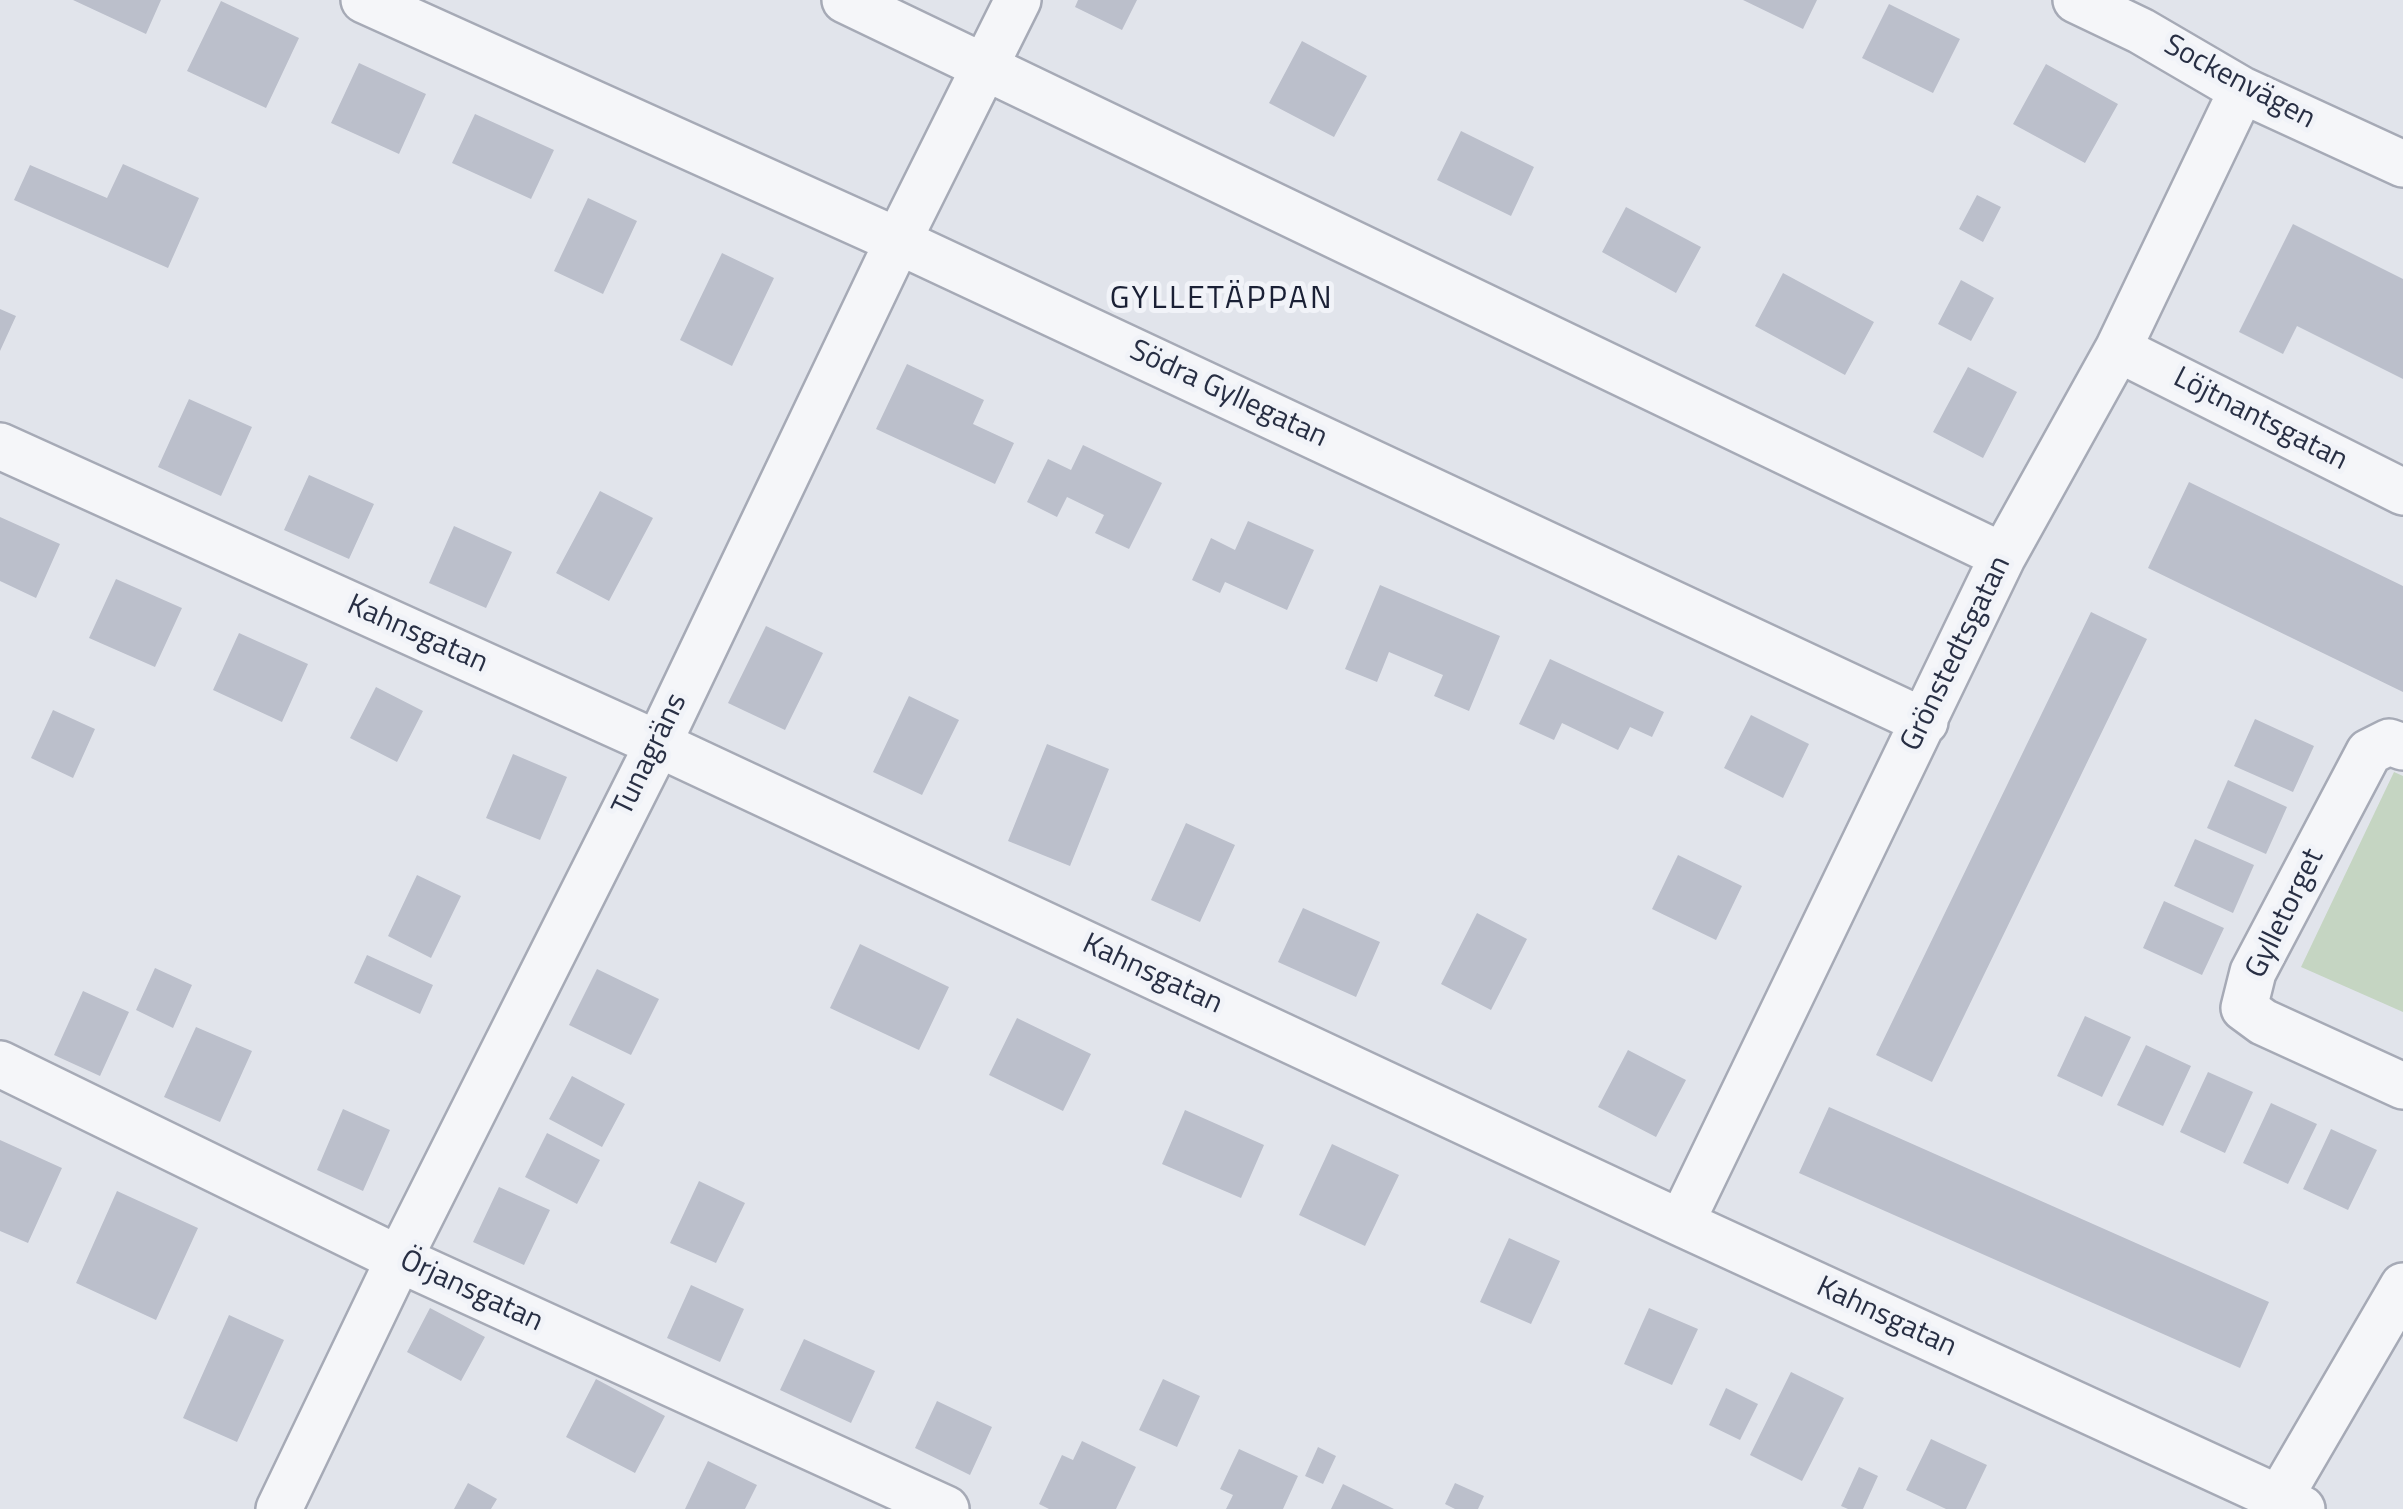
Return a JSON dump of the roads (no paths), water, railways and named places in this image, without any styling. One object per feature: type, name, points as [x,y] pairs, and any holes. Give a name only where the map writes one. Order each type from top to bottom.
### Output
[{"type":"street","name":"Södra Gyllegatan","points":[[364,0],[898,241],[1925,722]]},
{"type":"street","points":[[845,0],[2003,556]]},
{"type":"street","name":"Tunagräns","points":[[280,1509],[399,1259],[658,744],[898,241],[1018,0]]},
{"type":"street","name":"Sockenvägen","points":[[2076,0],[2141,31],[2242,90],[2403,164]]},
{"type":"street","name":"Grönstedtsgatan","points":[[1681,1223],[2003,556],[2118,349],[2242,90]]},
{"type":"street","name":"Löjtnantsgatan","points":[[2118,349],[2403,492]]},
{"type":"street","name":"Kahnsgatan","points":[[0,446],[658,744],[2284,1506]]},
{"type":"street","name":"Gylletorget","points":[[2403,747],[2389,742],[2369,752],[2253,972],[2244,1008],[2263,1022],[2403,1086]]},
{"type":"street","name":"Örjansgatan","points":[[0,1064],[399,1259],[946,1509]]},
{"type":"street","points":[[2284,1506],[2403,1286]]},
{"type":"district","name":"GYLLETÄPPAN","points":[[1222,300]]}]
